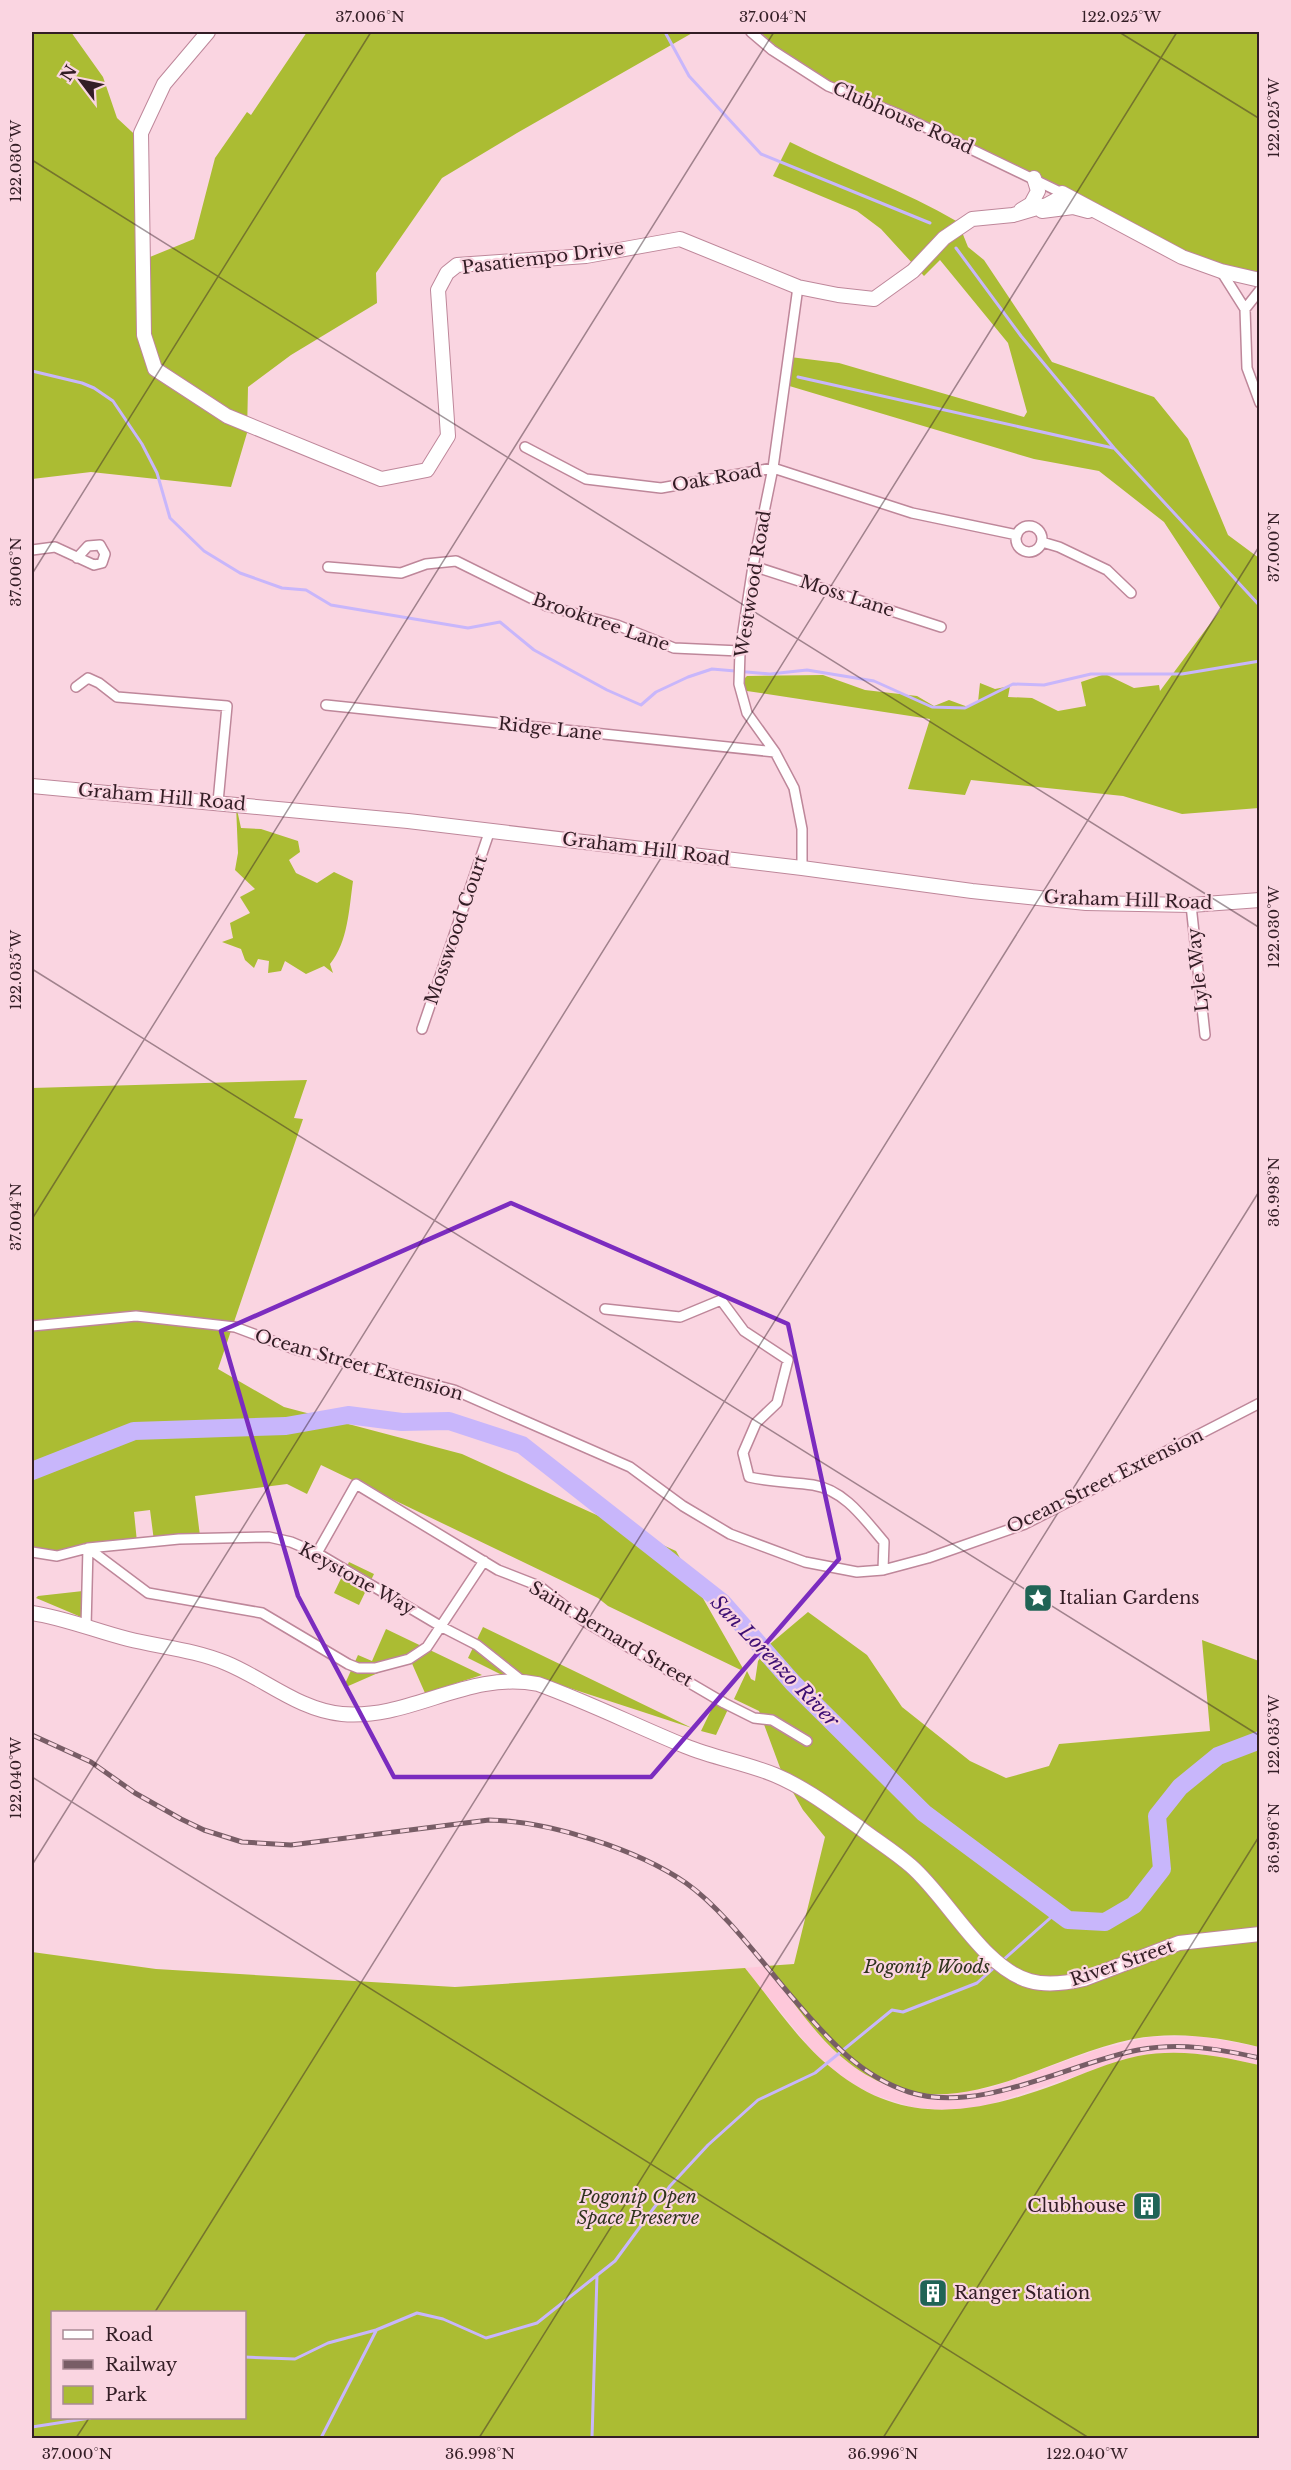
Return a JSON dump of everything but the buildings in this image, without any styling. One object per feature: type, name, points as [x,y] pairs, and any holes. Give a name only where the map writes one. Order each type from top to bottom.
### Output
[{"type":"main road","name":"Pasatiempo Drive","points":[[208,32],[164,84],[141,133],[144,335],[155,369],[227,416],[381,479],[427,470],[448,436],[438,290],[447,273],[458,266],[586,256],[680,239],[798,287],[838,296],[874,299],[913,272],[944,238],[972,219],[1013,215],[1047,205],[1058,199],[1062,193]]},
{"type":"main road","points":[[1013,215],[1031,204],[1038,191],[1034,178]]},
{"type":"main road","points":[[1062,193],[1182,257],[1221,271],[1260,280]]},
{"type":"main road","points":[[1013,215],[1073,207],[1101,213]]},
{"type":"main road","name":"Graham Hill Road","points":[[32,786],[218,802],[490,830],[972,891],[1086,903],[1191,905],[1260,900]]},
{"type":"main road","points":[[32,1613],[123,1638],[224,1661],[307,1705],[343,1714],[382,1712],[474,1684],[521,1680]]},
{"type":"main road","name":"River Street","points":[[521,1680],[563,1693],[700,1752],[776,1775],[835,1811],[917,1872],[991,1956],[1029,1981],[1041,1984],[1084,1979],[1179,1943],[1260,1934]]},
{"type":"street","name":"Clubhouse Road","points":[[751,32],[772,50],[828,86],[898,114],[1062,193]]},
{"type":"street","points":[[1221,271],[1245,309],[1246,368],[1260,403]]},
{"type":"street","name":"Westwood Road","points":[[798,287],[772,468],[753,566],[740,651],[739,684],[747,713],[775,752],[794,788],[802,829],[802,868]]},
{"type":"street","points":[[1245,309],[1260,290]]},
{"type":"street","name":"Oak Road","points":[[525,447],[586,479],[661,488],[772,468],[912,513],[1017,535]]},
{"type":"street","name":"Oak Road","points":[[1031,526],[1041,533],[1042,542],[1037,549],[1026,551],[1017,543],[1017,535],[1022,528],[1031,526]]},
{"type":"street","name":"Oak Road","points":[[1042,542],[1059,547],[1107,570],[1131,593]]},
{"type":"street","points":[[32,550],[55,547],[77,558]]},
{"type":"street","name":"Brooktree Lane","points":[[328,567],[401,573],[426,564],[456,561],[547,606],[617,625],[674,648],[740,651]]},
{"type":"street","name":"Moss Lane","points":[[753,566],[941,627]]},
{"type":"street","points":[[76,687],[88,678],[99,682],[117,697],[227,706],[218,802]]},
{"type":"street","name":"Ridge Lane","points":[[326,705],[775,752]]},
{"type":"street","name":"Mosswood Court","points":[[422,1029],[490,830]]},
{"type":"street","name":"Lyle Way","points":[[1191,905],[1205,1035]]},
{"type":"street","points":[[605,1309],[680,1317],[721,1300],[744,1331],[788,1360],[777,1403],[756,1423],[743,1453],[749,1477],[770,1482],[816,1485],[849,1502],[884,1542],[883,1570]]},
{"type":"street","name":"Ocean Street Extension","points":[[32,1326],[136,1316],[234,1327],[294,1349],[454,1390],[630,1467],[683,1506],[730,1534],[805,1562],[857,1572],[883,1570],[928,1558],[1025,1524],[1260,1403]]},
{"type":"street","name":"Saint Bernard Street","points":[[317,1553],[356,1484],[484,1562],[513,1577],[540,1586],[584,1621],[724,1703],[754,1718],[772,1720],[807,1741]]},
{"type":"street","name":"Keystone Way","points":[[32,1552],[57,1556],[88,1548],[179,1539],[269,1537],[291,1542],[317,1553],[442,1628],[477,1645],[521,1680]]},
{"type":"street","points":[[88,1548],[148,1593],[262,1613],[358,1668],[375,1668],[409,1659],[428,1647],[484,1562]]},
{"type":"street","points":[[86,1627],[88,1548]]},
{"type":"highlighted area","points":[[511,1203],[788,1324],[839,1559],[651,1777],[394,1777],[298,1596],[221,1331]]},
{"type":"shaded area","points":[[766,1966],[821,2037],[840,2056],[873,2078],[911,2092],[937,2095],[990,2088],[1099,2049],[1150,2037],[1200,2036],[1259,2047],[1259,2065],[1200,2054],[1154,2054],[1106,2066],[982,2107],[954,2111],[912,2107],[871,2094],[824,2063],[745,1968]]},
{"type":"green space","points":[[32,32],[71,32],[103,77],[117,118],[145,144],[145,259],[194,239],[215,158],[247,112],[251,115],[307,32],[694,32],[442,178],[376,273],[377,303],[291,355],[248,387],[247,433],[231,487],[91,472],[32,479]]},
{"type":"green space","points":[[760,32],[1259,32],[1259,275],[1225,270],[842,92],[787,56]]},
{"type":"green space","points":[[790,142],[917,200],[958,222],[968,247],[984,260],[1052,362],[1154,397],[1188,439],[1228,535],[1259,558],[1259,808],[1182,814],[1123,796],[971,780],[965,795],[908,789],[930,719],[747,691],[739,684],[747,676],[823,675],[865,690],[917,696],[934,706],[949,700],[968,707],[978,702],[980,683],[995,689],[1010,686],[1008,697],[1032,698],[1058,711],[1086,706],[1081,682],[1105,674],[1134,688],[1159,685],[1160,691],[1221,609],[1164,522],[1099,471],[1034,459],[786,385],[790,357],[839,363],[1024,417],[1027,412],[1008,343],[940,260],[924,276],[881,229],[857,211],[773,176]]},
{"type":"green space","points":[[236,805],[241,828],[261,829],[298,841],[300,852],[289,860],[296,873],[317,883],[334,872],[353,881],[349,914],[341,946],[330,964],[333,973],[324,966],[306,974],[285,961],[281,971],[268,973],[269,961],[258,959],[254,968],[245,960],[241,949],[222,942],[233,938],[230,923],[250,913],[240,897],[255,889],[235,870],[238,853]]},
{"type":"green space","points":[[307,1080],[294,1118],[303,1119],[218,1369],[284,1407],[462,1454],[676,1551],[745,1672],[608,1606],[598,1598],[321,1465],[307,1494],[287,1484],[195,1496],[200,1536],[154,1541],[150,1510],[134,1512],[137,1542],[32,1555],[32,1088]]},
{"type":"green space","points":[[349,1562],[374,1574],[359,1605],[334,1593]]},
{"type":"green space","points":[[83,1591],[81,1617],[36,1598],[38,1596]]},
{"type":"green space","name":"Pogonip Woods","points":[[808,1612],[867,1655],[902,1707],[970,1761],[1006,1778],[1049,1766],[1059,1744],[1210,1731],[1202,1640],[1259,1661],[1259,2047],[1197,2036],[1165,2035],[1133,2039],[1097,2049],[991,2086],[955,2093],[920,2093],[885,2084],[849,2063],[837,2053],[815,2030],[766,1966],[794,1964],[825,1837],[803,1810],[782,1773],[759,1711],[734,1699],[747,1671],[751,1679],[755,1681],[758,1661],[770,1644]]},
{"type":"green space","points":[[483,1627],[692,1728],[554,1683],[504,1676],[468,1658]]},
{"type":"green space","points":[[386,1629],[482,1675],[425,1693],[410,1659],[344,1686],[358,1655],[372,1661]]},
{"type":"green space","points":[[716,1700],[729,1707],[716,1735],[701,1731]]},
{"type":"green space","name":"Pogonip Open Space Preserve","points":[[32,1952],[156,1969],[455,1987],[745,1968],[798,2035],[834,2070],[861,2088],[888,2101],[915,2108],[942,2110],[970,2108],[999,2102],[1057,2084],[1097,2068],[1153,2054],[1199,2054],[1259,2065],[1259,2438],[32,2438]]},
{"type":"waterway","points":[[665,32],[689,76],[761,154],[930,223]]},
{"type":"waterway","points":[[956,248],[1021,336],[1114,448],[1260,606]]},
{"type":"waterway","points":[[32,371],[82,383],[113,401],[142,444],[157,473],[170,518],[204,551],[240,573],[282,588],[306,590],[331,605],[468,628],[500,622],[534,650],[607,690],[641,705],[656,692],[712,669],[770,674],[807,670],[874,681],[932,707],[965,708],[1013,684],[1044,685],[1091,674],[1182,674],[1260,661]]},
{"type":"waterway","points":[[798,377],[1113,448]]},
{"type":"waterway","name":"San Lorenzo River","points":[[32,1471],[134,1431],[286,1426],[348,1415],[402,1422],[449,1421],[522,1445],[722,1602],[793,1683],[924,1813],[1068,1920],[1105,1922],[1134,1905],[1162,1869],[1157,1816],[1180,1787],[1218,1756],[1260,1740]]},
{"type":"waterway","points":[[1002,1961],[1057,1912]]},
{"type":"waterway","points":[[246,2357],[295,2359],[328,2343],[376,2330],[417,2313],[443,2319],[486,2338],[537,2323],[615,2261],[670,2186],[708,2145],[758,2100],[815,2073],[892,2010],[903,2012],[977,1983],[995,1967]]},
{"type":"waterway","points":[[592,2438],[597,2275]]},
{"type":"waterway","points":[[321,2438],[376,2331]]},
{"type":"waterway","points":[[32,2427],[84,2419]]},
{"type":"railway","points":[[32,1735],[91,1762],[135,1793],[181,1819],[204,1830],[242,1842],[291,1845],[489,1820],[538,1825],[618,1848],[666,1871],[700,1894],[728,1921],[804,2011],[843,2052],[873,2075],[909,2092],[937,2097],[965,2097],[995,2092],[1111,2056],[1154,2048],[1199,2048],[1260,2058]]},
{"type":"place","name":"Italian Gardens","points":[[1038,1598]]},
{"type":"place","name":"Clubhouse","points":[[1147,2206]]},
{"type":"place","name":"Ranger Station","points":[[933,2293]]}]
